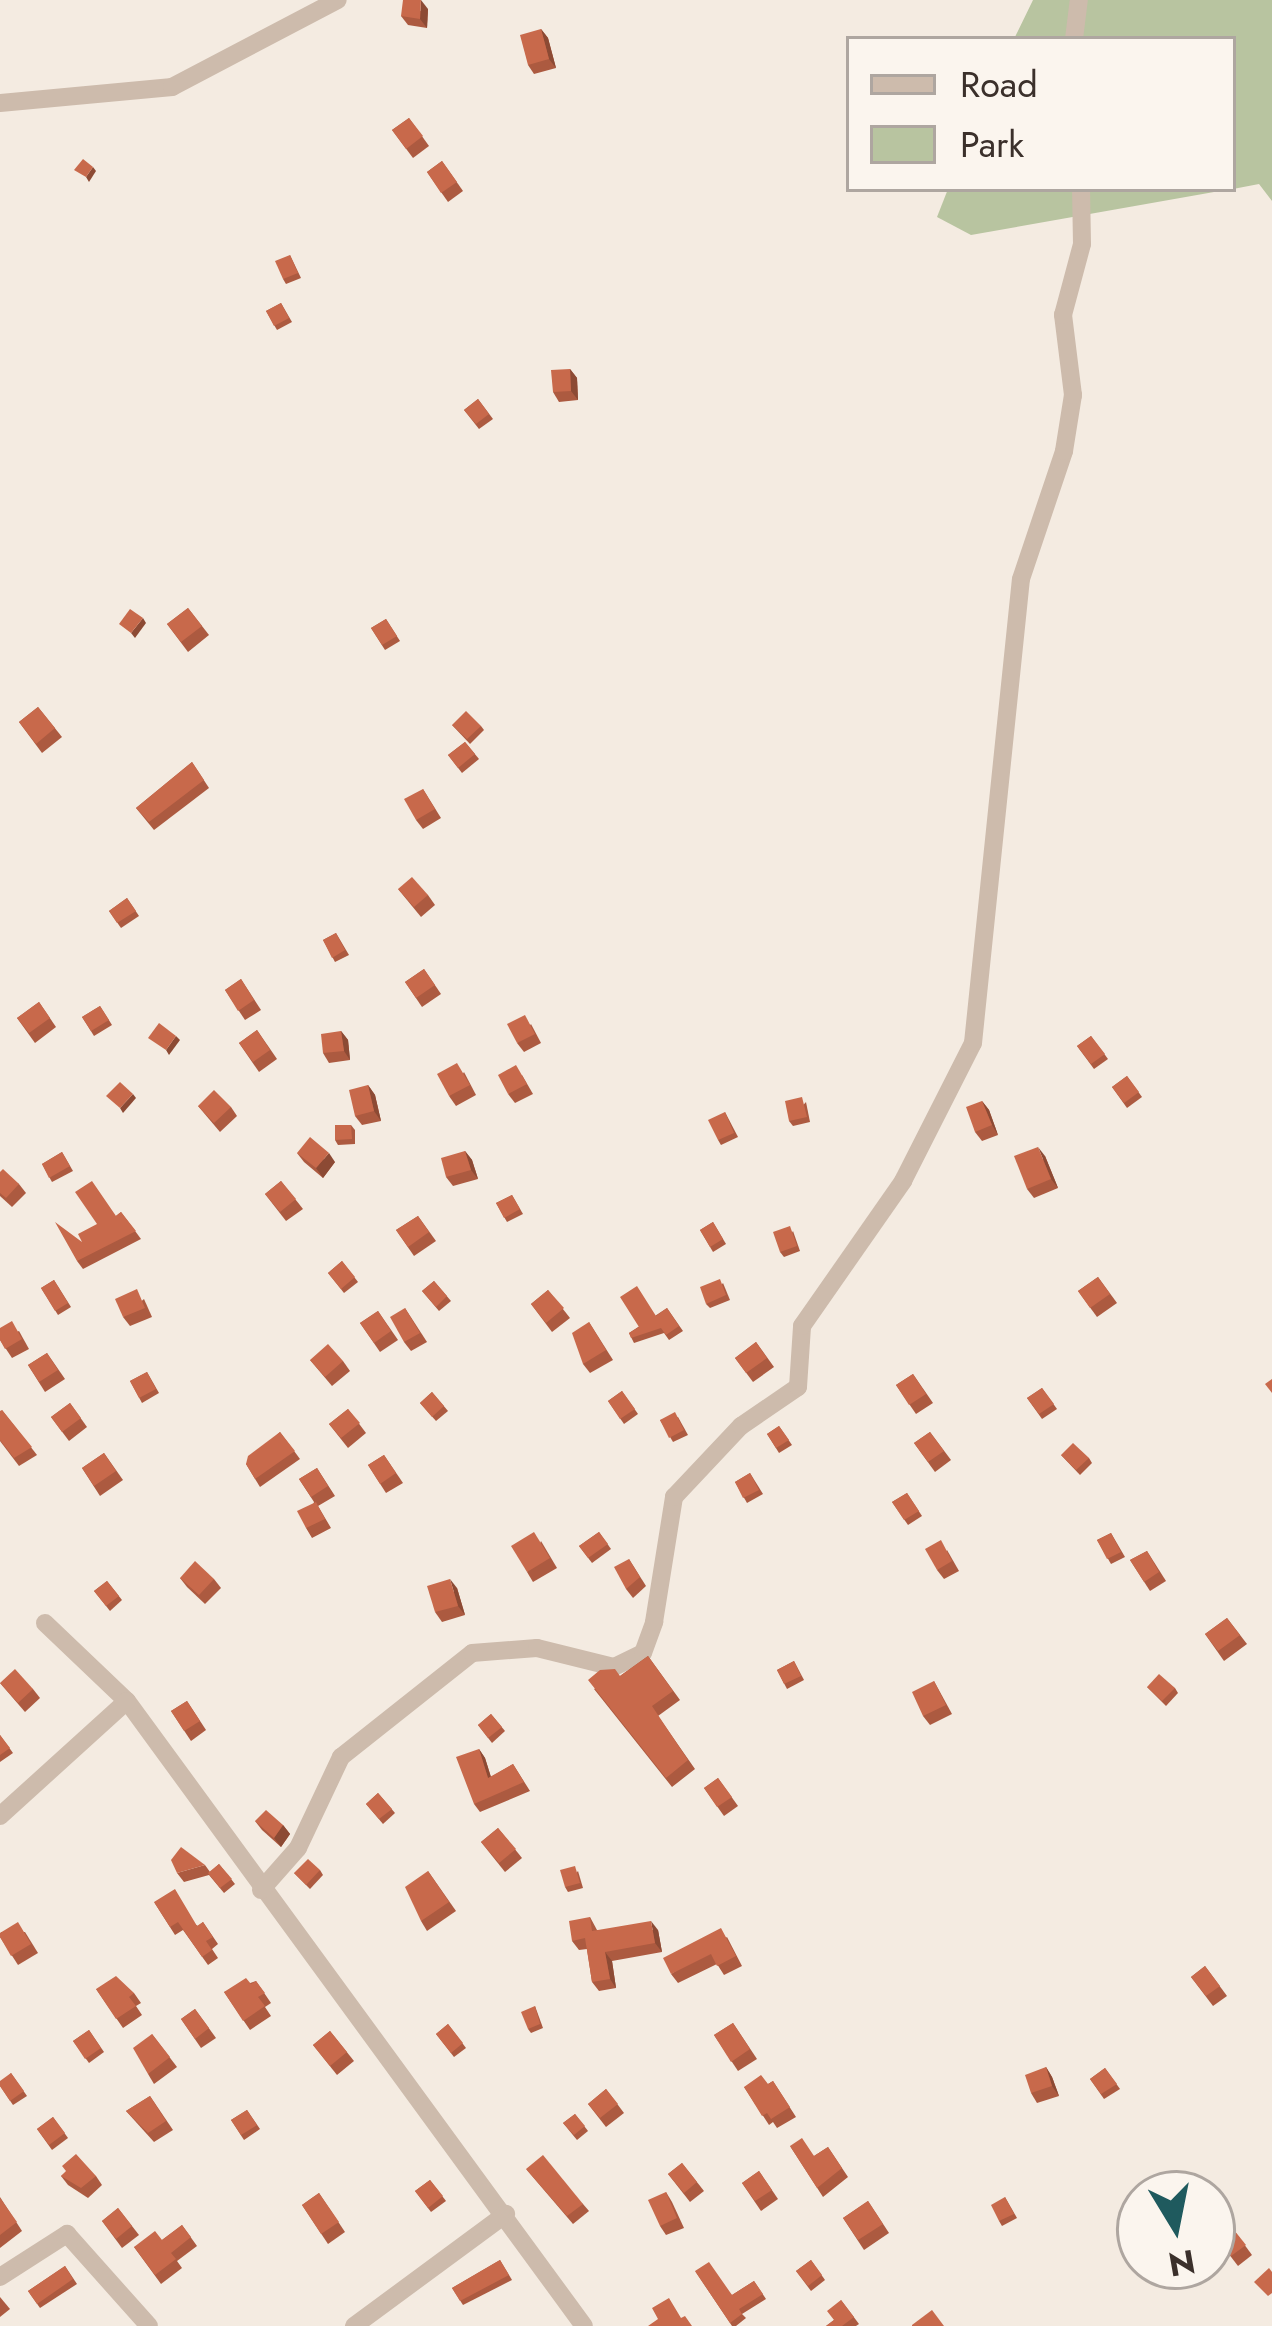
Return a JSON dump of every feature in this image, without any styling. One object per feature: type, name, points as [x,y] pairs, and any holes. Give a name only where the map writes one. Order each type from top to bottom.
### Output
[{"type":"street","points":[[0,104],[172,87],[338,0]]},
{"type":"street","points":[[1074,36],[1079,0]]},
{"type":"street","points":[[261,1890],[298,1848],[341,1757],[472,1653],[537,1648],[614,1667],[643,1652],[654,1622],[674,1497],[741,1426],[798,1387],[802,1326],[903,1181],[973,1043],[1021,579],[1064,451],[1072,395],[1063,315],[1082,244],[1081,192]]},
{"type":"street","points":[[45,1623],[127,1701],[584,2326]]},
{"type":"street","points":[[0,1816],[127,1701]]},
{"type":"street","points":[[354,2326],[506,2214]]},
{"type":"street","points":[[0,2277],[67,2234],[149,2326]]},
{"type":"green space","points":[[1033,0],[1272,0],[1272,201],[1259,184],[1236,188],[1236,36],[1015,36]]},
{"type":"green space","points":[[947,192],[1214,192],[971,235],[937,217]]},
{"type":"building","points":[[403,0],[421,0],[420,19],[401,16]]},
{"type":"building","points":[[541,29],[549,59],[528,65],[520,35]]},
{"type":"building","points":[[409,118],[423,136],[406,149],[392,130]]},
{"type":"building","points":[[83,159],[93,167],[86,177],[74,170]]},
{"type":"building","points":[[442,161],[457,182],[441,193],[427,172]]},
{"type":"building","points":[[290,255],[298,273],[283,279],[275,261]]},
{"type":"building","points":[[281,303],[289,318],[274,326],[266,311]]},
{"type":"building","points":[[570,369],[571,391],[553,392],[551,370]]},
{"type":"building","points":[[478,399],[489,414],[476,424],[464,410]]},
{"type":"building","points":[[188,608],[202,626],[181,642],[167,624]]},
{"type":"building","points":[[130,609],[143,618],[131,633],[119,624]]},
{"type":"building","points":[[386,619],[397,636],[382,645],[371,628]]},
{"type":"building","points":[[38,707],[55,728],[36,744],[19,722]]},
{"type":"building","points":[[466,711],[481,726],[467,739],[452,725]]},
{"type":"building","points":[[465,742],[475,754],[458,768],[448,755]]},
{"type":"building","points":[[192,762],[204,780],[149,822],[136,808]]},
{"type":"building","points":[[423,789],[435,809],[416,820],[404,799]]},
{"type":"building","points":[[412,877],[428,895],[414,907],[398,889]]},
{"type":"building","points":[[127,898],[136,911],[117,923],[109,911]]},
{"type":"building","points":[[336,933],[345,950],[332,958],[323,940]]},
{"type":"building","points":[[424,969],[435,985],[416,998],[405,982]]},
{"type":"building","points":[[241,979],[254,1000],[238,1011],[225,990]]},
{"type":"building","points":[[39,1002],[50,1018],[29,1033],[17,1018]]},
{"type":"building","points":[[100,1006],[109,1020],[91,1031],[82,1017]]},
{"type":"building","points":[[525,1015],[535,1034],[517,1043],[507,1024]]},
{"type":"building","points":[[159,1023],[176,1036],[166,1050],[148,1038]]},
{"type":"building","points":[[257,1030],[270,1050],[253,1062],[239,1043]]},
{"type":"building","points":[[341,1031],[344,1051],[323,1053],[321,1034]]},
{"type":"building","points":[[1091,1036],[1105,1054],[1091,1064],[1077,1046]]},
{"type":"building","points":[[457,1063],[470,1085],[449,1096],[437,1074]]},
{"type":"building","points":[[516,1065],[527,1084],[508,1094],[498,1075]]},
{"type":"building","points":[[1127,1076],[1139,1092],[1124,1103],[1112,1087]]},
{"type":"building","points":[[120,1082],[133,1094],[120,1108],[106,1096]]},
{"type":"building","points":[[368,1085],[374,1111],[355,1116],[349,1090]]},
{"type":"building","points":[[214,1090],[231,1107],[214,1123],[198,1106]]},
{"type":"building","points":[[802,1097],[807,1117],[789,1121],[785,1101]]},
{"type":"building","points":[[982,1101],[992,1125],[975,1132],[966,1107]]},
{"type":"building","points":[[725,1112],[734,1133],[718,1140],[708,1120]]},
{"type":"building","points":[[335,1125],[351,1125],[352,1139],[335,1140]]},
{"type":"building","points":[[310,1137],[329,1153],[316,1168],[297,1153]]},
{"type":"building","points":[[1038,1147],[1051,1179],[1027,1189],[1014,1156]]},
{"type":"building","points":[[465,1151],[471,1170],[446,1177],[441,1158]]},
{"type":"building","points":[[62,1152],[70,1166],[49,1178],[42,1164]]},
{"type":"building","points":[[3,1169],[19,1184],[6,1198],[0,1193]]},
{"type":"building","points":[[92,1181],[116,1216],[121,1212],[136,1231],[77,1261],[55,1222],[82,1242],[78,1234],[97,1224],[75,1192]]},
{"type":"building","points":[[281,1181],[296,1199],[280,1212],[265,1194]]},
{"type":"building","points":[[512,1195],[520,1209],[504,1218],[496,1203]]},
{"type":"building","points":[[418,1216],[429,1232],[408,1247],[396,1230]]},
{"type":"building","points":[[713,1222],[723,1239],[710,1247],[700,1230]]},
{"type":"building","points":[[790,1226],[797,1246],[780,1252],[773,1232]]},
{"type":"building","points":[[342,1261],[355,1277],[341,1289],[328,1273]]},
{"type":"building","points":[[1098,1277],[1110,1294],[1090,1308],[1078,1291]]},
{"type":"building","points":[[720,1279],[726,1295],[706,1304],[700,1287]]},
{"type":"building","points":[[54,1280],[68,1303],[55,1311],[41,1288]]},
{"type":"building","points":[[434,1281],[447,1296],[436,1307],[422,1291]]},
{"type":"building","points":[[637,1286],[656,1316],[667,1308],[679,1326],[666,1335],[661,1328],[631,1338],[629,1333],[639,1327],[620,1297]]},
{"type":"building","points":[[137,1289],[145,1308],[123,1317],[115,1299]]},
{"type":"building","points":[[548,1290],[564,1308],[546,1323],[531,1304]]},
{"type":"building","points":[[405,1308],[420,1333],[404,1342],[390,1317]]},
{"type":"building","points":[[378,1311],[391,1331],[374,1343],[360,1323]]},
{"type":"building","points":[[12,1321],[22,1339],[5,1349],[0,1328]]},
{"type":"building","points":[[589,1322],[606,1350],[583,1364],[572,1333]]},
{"type":"building","points":[[756,1342],[767,1358],[746,1373],[735,1358]]},
{"type":"building","points":[[328,1344],[343,1361],[325,1377],[310,1360]]},
{"type":"building","points":[[47,1353],[58,1370],[39,1382],[28,1365]]},
{"type":"building","points":[[147,1372],[156,1389],[139,1398],[130,1381]]},
{"type":"building","points":[[913,1374],[926,1394],[909,1405],[896,1385]]},
{"type":"building","points":[[1042,1388],[1054,1404],[1039,1414],[1027,1398]]},
{"type":"building","points":[[622,1391],[635,1409],[620,1419],[608,1401]]},
{"type":"building","points":[[432,1392],[444,1406],[432,1417],[420,1403]]},
{"type":"building","points":[[70,1403],[81,1418],[62,1432],[51,1417]]},
{"type":"building","points":[[348,1409],[360,1423],[341,1438],[329,1424]]},
{"type":"building","points":[[2,1410],[32,1447],[14,1458],[0,1440]]},
{"type":"building","points":[[675,1412],[684,1430],[669,1438],[660,1420]]},
{"type":"building","points":[[779,1426],[789,1440],[776,1448],[767,1434]]},
{"type":"building","points":[[280,1432],[295,1451],[255,1479],[246,1464],[248,1456]]},
{"type":"building","points":[[930,1432],[944,1451],[928,1462],[914,1443]]},
{"type":"building","points":[[1073,1443],[1089,1458],[1076,1470],[1061,1455]]},
{"type":"building","points":[[104,1453],[116,1471],[94,1486],[82,1468]]},
{"type":"building","points":[[384,1455],[396,1473],[380,1484],[368,1465]]},
{"type":"building","points":[[317,1468],[328,1486],[311,1497],[299,1479]]},
{"type":"building","points":[[750,1473],[759,1490],[743,1498],[735,1482]]},
{"type":"building","points":[[907,1493],[919,1511],[904,1520],[892,1502]]},
{"type":"building","points":[[316,1502],[325,1519],[306,1528],[297,1511]]},
{"type":"building","points":[[534,1532],[550,1558],[527,1572],[511,1546]]},
{"type":"building","points":[[599,1532],[608,1544],[588,1558],[579,1546]]},
{"type":"building","points":[[1111,1533],[1121,1552],[1107,1559],[1097,1540]]},
{"type":"building","points":[[941,1540],[952,1561],[937,1570],[925,1549]]},
{"type":"building","points":[[1147,1551],[1159,1572],[1144,1582],[1130,1560]]},
{"type":"building","points":[[629,1559],[640,1577],[626,1589],[614,1567]]},
{"type":"building","points":[[195,1561],[214,1579],[199,1595],[180,1578]]},
{"type":"building","points":[[450,1579],[458,1606],[435,1612],[427,1586]]},
{"type":"building","points":[[107,1581],[119,1596],[106,1606],[94,1591]]},
{"type":"building","points":[[1227,1618],[1240,1635],[1218,1651],[1205,1634]]},
{"type":"building","points":[[648,1656],[673,1691],[652,1706],[688,1760],[666,1778],[588,1680],[600,1670],[615,1669],[620,1676]]},
{"type":"building","points":[[794,1661],[801,1676],[784,1684],[777,1670]]},
{"type":"building","points":[[15,1669],[33,1689],[18,1703],[0,1683]]},
{"type":"building","points":[[1159,1674],[1175,1688],[1162,1701],[1147,1687]]},
{"type":"building","points":[[934,1681],[946,1705],[923,1716],[912,1692]]},
{"type":"building","points":[[187,1701],[200,1721],[184,1731],[171,1711]]},
{"type":"building","points":[[491,1714],[502,1727],[488,1738],[478,1725]]},
{"type":"building","points":[[0,1735],[10,1748],[0,1755]]},
{"type":"building","points":[[479,1749],[488,1778],[513,1764],[524,1782],[474,1804],[456,1757]]},
{"type":"building","points":[[718,1778],[732,1797],[717,1807],[704,1788]]},
{"type":"building","points":[[378,1793],[392,1809],[379,1819],[366,1804]]},
{"type":"building","points":[[266,1810],[283,1825],[274,1838],[255,1821]]},
{"type":"building","points":[[498,1828],[516,1849],[499,1863],[481,1842]]},
{"type":"building","points":[[181,1847],[205,1865],[177,1873],[171,1860]]},
{"type":"building","points":[[308,1859],[320,1870],[306,1885],[294,1873]]},
{"type":"building","points":[[219,1864],[232,1879],[220,1888],[208,1873]]},
{"type":"building","points":[[575,1866],[580,1883],[565,1887],[560,1870]]},
{"type":"building","points":[[428,1871],[449,1902],[421,1921],[405,1887]]},
{"type":"building","points":[[175,1889],[197,1926],[203,1922],[213,1937],[206,1941],[212,1950],[202,1957],[178,1922],[170,1927],[154,1902]]},
{"type":"building","points":[[590,1917],[592,1931],[651,1921],[655,1943],[605,1952],[610,1979],[592,1982],[585,1938],[572,1941],[569,1921]]},
{"type":"building","points":[[18,1922],[31,1944],[11,1956],[0,1933]]},
{"type":"building","points":[[721,1928],[736,1956],[717,1966],[711,1954],[671,1974],[663,1958]]},
{"type":"building","points":[[1205,1966],[1220,1986],[1206,1996],[1191,1977]]},
{"type":"building","points":[[116,1976],[134,1993],[129,1997],[136,2006],[116,2019],[96,1989]]},
{"type":"building","points":[[246,1978],[251,1984],[256,1981],[265,1993],[258,1997],[265,2006],[243,2021],[224,1992]]},
{"type":"building","points":[[535,2006],[540,2024],[528,2029],[521,2012]]},
{"type":"building","points":[[195,2009],[209,2028],[195,2039],[181,2019]]},
{"type":"building","points":[[733,2023],[750,2049],[731,2062],[714,2035]]},
{"type":"building","points":[[448,2024],[463,2043],[451,2053],[436,2034]]},
{"type":"building","points":[[89,2030],[101,2048],[85,2059],[73,2041]]},
{"type":"building","points":[[330,2031],[347,2052],[330,2066],[313,2045]]},
{"type":"building","points":[[152,2034],[170,2057],[148,2074],[133,2048]]},
{"type":"building","points":[[1046,2067],[1052,2086],[1031,2093],[1025,2075]]},
{"type":"building","points":[[1105,2068],[1117,2084],[1101,2094],[1090,2079]]},
{"type":"building","points":[[11,2073],[24,2091],[10,2101],[0,2081]]},
{"type":"building","points":[[761,2075],[768,2084],[773,2081],[790,2107],[771,2119],[767,2113],[762,2116],[744,2087]]},
{"type":"building","points":[[606,2089],[618,2104],[600,2118],[588,2104]]},
{"type":"building","points":[[150,2096],[166,2121],[148,2133],[126,2111]]},
{"type":"building","points":[[247,2110],[257,2125],[241,2135],[231,2120]]},
{"type":"building","points":[[575,2114],[585,2126],[574,2135],[563,2123]]},
{"type":"building","points":[[53,2117],[65,2133],[49,2145],[37,2129]]},
{"type":"building","points":[[802,2138],[814,2156],[828,2147],[842,2168],[817,2188],[790,2146]]},
{"type":"building","points":[[76,2154],[96,2176],[81,2188],[61,2176],[66,2171],[62,2166]]},
{"type":"building","points":[[543,2155],[583,2204],[567,2216],[526,2169]]},
{"type":"building","points":[[682,2163],[697,2182],[684,2193],[668,2174]]},
{"type":"building","points":[[759,2171],[772,2190],[755,2201],[742,2183]]},
{"type":"building","points":[[430,2180],[443,2196],[428,2208],[415,2191]]},
{"type":"building","points":[[666,2192],[677,2218],[660,2226],[648,2200]]},
{"type":"building","points":[[319,2193],[339,2222],[321,2234],[302,2205]]},
{"type":"building","points":[[1005,2197],[1014,2214],[999,2221],[991,2205]]},
{"type":"building","points":[[0,2198],[17,2222],[0,2235]]},
{"type":"building","points":[[868,2201],[883,2224],[858,2240],[843,2218]]},
{"type":"building","points":[[118,2208],[132,2226],[116,2239],[102,2221]]},
{"type":"building","points":[[182,2225],[191,2237],[171,2253],[176,2259],[155,2275],[134,2247],[155,2231],[162,2240]]},
{"type":"building","points":[[1236,2232],[1246,2245],[1236,2252]]},
{"type":"building","points":[[500,2260],[509,2275],[460,2301],[452,2288]]},
{"type":"building","points":[[811,2260],[822,2275],[808,2286],[796,2271]]},
{"type":"building","points":[[709,2262],[732,2295],[754,2281],[763,2294],[739,2309],[742,2314],[730,2323],[695,2271]]},
{"type":"building","points":[[65,2266],[73,2279],[37,2304],[28,2291]]},
{"type":"building","points":[[1269,2268],[1272,2293],[1268,2296],[1254,2282]]},
{"type":"building","points":[[669,2298],[692,2326],[648,2326],[658,2319],[652,2308]]},
{"type":"building","points":[[841,2300],[854,2317],[842,2326],[826,2326],[834,2320],[827,2311]]},
{"type":"building","points":[[932,2310],[944,2326],[912,2326],[912,2325]]}]
